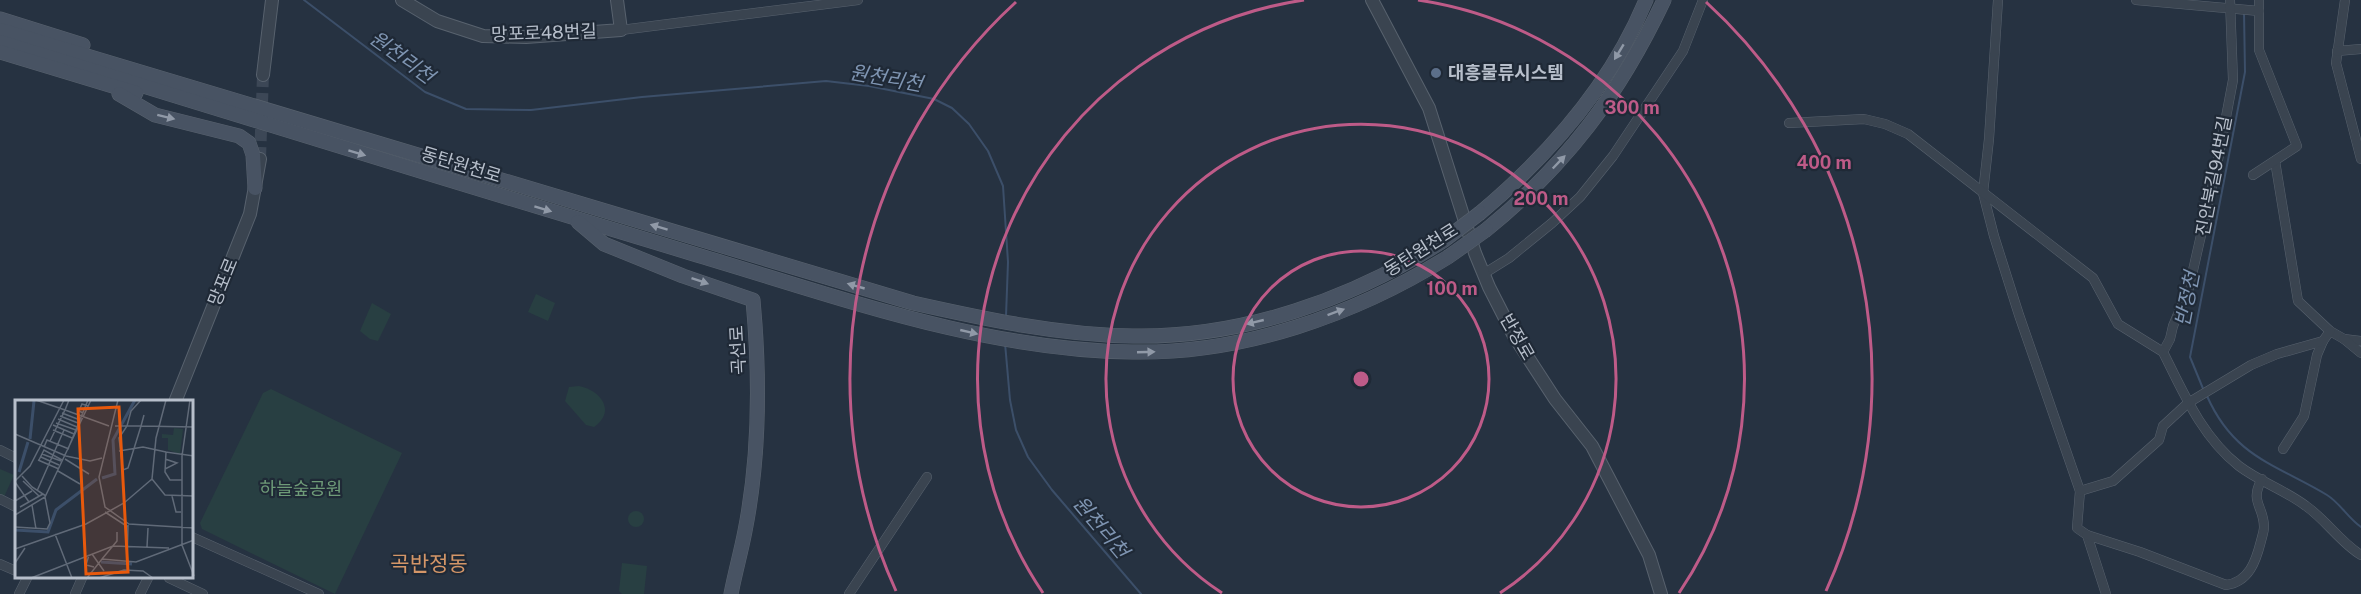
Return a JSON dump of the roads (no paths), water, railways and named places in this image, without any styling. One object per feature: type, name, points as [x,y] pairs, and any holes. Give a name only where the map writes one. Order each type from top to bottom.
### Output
[{"type":"main road","name":"동탄원천로","points":[[0,30],[321,124],[913,303],[989,320],[1088,334],[1135,336],[1179,334],[1258,321],[1336,296],[1382,277],[1443,241],[1480,213],[1539,159],[1581,110],[1614,60],[1646,0]]},
{"type":"main road","name":"동탄원천로","points":[[0,42],[573,219],[912,319],[988,337],[1088,350],[1178,351],[1257,338],[1296,326],[1381,295],[1448,257],[1518,203],[1572,149],[1631,66],[1665,0]]},
{"type":"main road","points":[[0,19],[243,95],[321,124]]},
{"type":"main road","points":[[0,52],[187,108],[317,140]]},
{"type":"main road","points":[[96,81],[155,115],[239,136],[249,142],[253,155],[255,188]]},
{"type":"main road","name":"곡선로","points":[[573,219],[604,244],[683,276],[753,300],[758,377],[756,451],[746,530],[730,594]]},
{"type":"street","points":[[263,75],[272,0]]},
{"type":"street","name":"망포로48번길","points":[[402,0],[437,21],[483,36],[526,37],[621,30]]},
{"type":"street","points":[[616,0],[621,30],[858,0]]},
{"type":"street","name":"반정로","points":[[1372,0],[1429,108],[1475,253],[1489,287],[1514,336],[1555,399],[1592,446],[1649,555],[1661,594]]},
{"type":"street","points":[[1485,273],[1509,258],[1552,223],[1580,197],[1613,156],[1683,51],[1703,0]]},
{"type":"street","points":[[1998,0],[1983,193],[2019,315],[2080,491],[2077,528],[2087,535],[2140,552],[2226,585],[2237,583],[2256,561],[2264,527],[2256,498],[2256,490],[2262,479]]},
{"type":"street","points":[[2136,0],[2233,6],[2257,11]]},
{"type":"street","points":[[2253,175],[2297,146],[2259,50],[2257,11],[2259,0]]},
{"type":"street","points":[[2345,0],[2336,63],[2361,159]]},
{"type":"street","name":"진안북길94번길","points":[[2163,352],[2189,288],[2217,165],[2233,80],[2233,6]]},
{"type":"street","points":[[2337,51],[2361,49]]},
{"type":"street","points":[[1789,123],[1864,119],[1886,124],[1908,134],[2092,278],[2118,324],[2163,352],[2190,402],[2221,450],[2241,467],[2307,506],[2360,555]]},
{"type":"street","name":"망포로","points":[[176,400],[250,214],[260,159]]},
{"type":"street","points":[[2274,161],[2298,301],[2330,331],[2361,353]]},
{"type":"street","points":[[2283,449],[2304,416],[2317,355],[2330,331]]},
{"type":"street","points":[[2344,339],[2361,341]]},
{"type":"street","points":[[2080,491],[2113,481],[2158,440],[2163,426],[2190,402],[2251,365],[2277,354],[2323,341]]},
{"type":"street","points":[[0,450],[15,458]]},
{"type":"street","points":[[849,594],[927,477]]},
{"type":"street","points":[[0,499],[15,506]]},
{"type":"street","points":[[2087,535],[2106,594]]},
{"type":"street","points":[[194,538],[319,594]]},
{"type":"street","points":[[0,564],[15,571]]},
{"type":"street","points":[[19,594],[26,579]]},
{"type":"street","points":[[75,594],[82,579]]},
{"type":"street","points":[[140,594],[148,579]]},
{"type":"street","points":[[171,579],[202,594]]},
{"type":"waterway","name":"원천리천","points":[[304,0],[425,92],[466,109],[531,110],[642,97],[826,81],[869,86],[934,99],[952,108],[969,124],[988,151],[1003,186],[1008,262],[1006,316]]},
{"type":"waterway","name":"반정천","points":[[2204,391],[2190,357],[2245,72],[2244,12]]},
{"type":"waterway","name":"원천리천","points":[[1005,343],[1010,400],[1016,430],[1028,457],[1052,490],[1141,594]]},
{"type":"waterway","name":"반정천","points":[[2207,396],[2230,433],[2243,446],[2273,466],[2327,495],[2361,527]]},
{"type":"tunnel","points":[[260,159],[263,75]]},
{"type":"place","name":"대흥물류시스템","points":[[1436,73]]},
{"type":"district","name":"곡반정동","points":[[429,564]]},
{"type":"park label","name":"하늘숲공원","points":[[301,489]]}]
